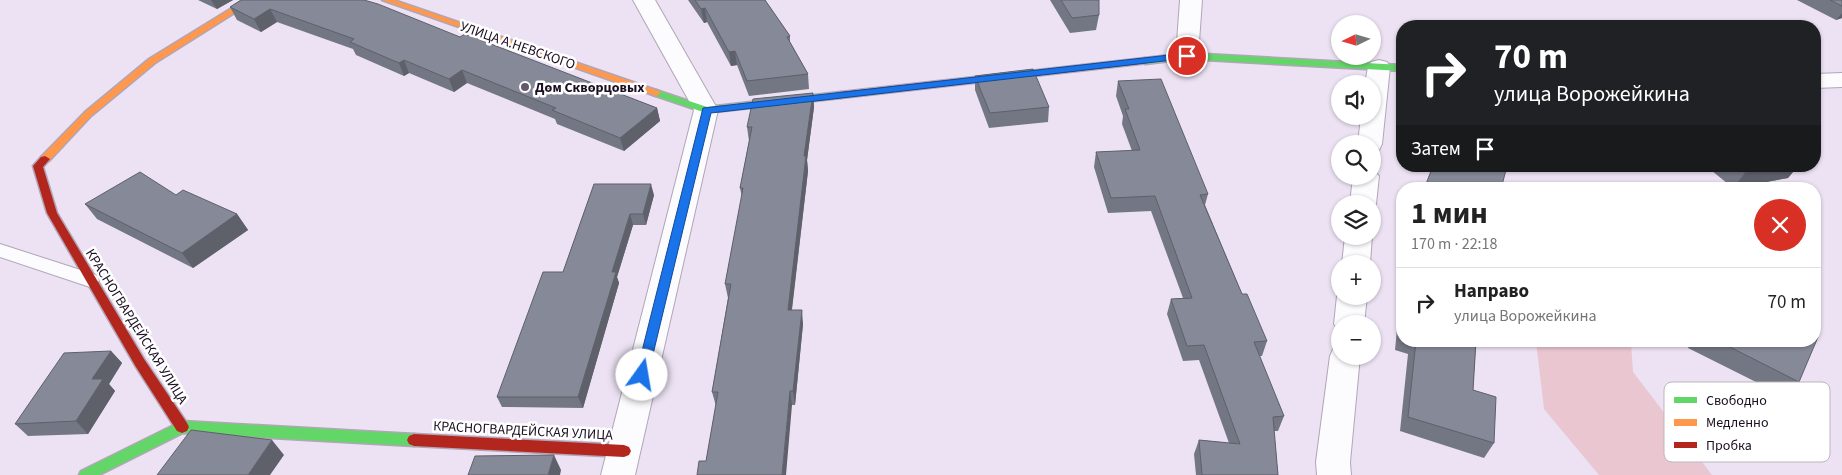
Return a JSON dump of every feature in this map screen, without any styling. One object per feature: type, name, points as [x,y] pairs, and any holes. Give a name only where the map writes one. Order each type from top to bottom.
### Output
[{"type":"street","name":"КРАСНОГВАРДЕЙСКАЯ УЛИЦА","points":[[251,0],[152,61],[88,114],[38,166],[52,213],[90,280],[182,427],[621,463]]},
{"type":"street","name":"УЛИЦА А.НЕВСКОГО","points":[[386,0],[706,110]]},
{"type":"street","points":[[621,463],[706,110],[644,0]]},
{"type":"street","points":[[1187,56],[1191,0]]},
{"type":"street","points":[[706,110],[1187,56],[1396,68]]},
{"type":"street","points":[[1371,135],[1379,67]]},
{"type":"street","points":[[1821,81],[1842,80]]},
{"type":"street","points":[[1334,475],[1333,462],[1344,365]]},
{"type":"street","points":[[86,475],[182,427]]},
{"type":"lane","points":[[0,250],[90,280]]},
{"type":"shaded area","points":[[1537,347],[1631,347],[1633,372],[1664,412],[1664,462],[1702,462],[1712,475],[1599,475],[1544,409]]},
{"type":"building","points":[[241,0],[364,0],[460,37],[465,34],[657,108],[620,138],[552,110],[556,108],[462,70],[449,79],[404,60],[399,63],[350,42],[354,39],[270,9],[254,19],[230,7]]},
{"type":"building","points":[[695,0],[765,0],[790,36],[787,37],[808,74],[747,81],[735,51],[729,52],[705,8],[701,9]]},
{"type":"building","points":[[1061,0],[1099,0],[1099,15],[1072,18]]},
{"type":"building","points":[[1830,0],[1842,0],[1842,6]]},
{"type":"building","points":[[1033,69],[1049,107],[990,113],[975,76]]},
{"type":"building","points":[[1161,79],[1208,194],[1200,195],[1242,294],[1247,294],[1267,341],[1254,342],[1284,416],[1273,417],[1278,475],[1202,475],[1199,440],[1240,444],[1204,345],[1187,346],[1171,299],[1192,298],[1155,196],[1111,198],[1096,152],[1140,150],[1125,109],[1129,109],[1118,81]]},
{"type":"building","points":[[813,93],[804,156],[806,156],[788,310],[802,310],[793,391],[790,391],[782,475],[697,475],[699,461],[706,461],[718,392],[712,392],[731,284],[725,284],[743,188],[740,188],[752,127],[747,127],[753,99]]},
{"type":"building","points":[[140,172],[176,195],[183,190],[237,214],[182,253],[85,204]]},
{"type":"building","points":[[1431,172],[1505,172],[1503,182],[1427,182]]},
{"type":"building","points":[[594,184],[651,184],[643,214],[630,214],[612,272],[616,272],[578,397],[497,397],[543,272],[563,272]]},
{"type":"building","points":[[1415,347],[1476,347],[1473,390],[1496,397],[1494,443],[1408,417]]},
{"type":"building","points":[[1730,347],[1814,347],[1799,382]]},
{"type":"building","points":[[111,351],[92,379],[103,379],[76,421],[15,424],[64,353]]},
{"type":"building","points":[[191,430],[272,440],[248,475],[157,475]]},
{"type":"building","points":[[554,455],[548,475],[468,475],[475,456]]},
{"type":"traffic: fast","points":[[1145,61],[1187,56],[1396,68]]},
{"type":"traffic: fast","points":[[656,93],[706,110],[841,95]]},
{"type":"traffic: fast","points":[[86,475],[182,427],[414,440]]},
{"type":"traffic: slow","points":[[45,159],[88,114],[152,61],[251,0]]},
{"type":"traffic: slow","points":[[386,0],[656,93]]},
{"type":"traffic: jam","points":[[841,95],[1145,61]]},
{"type":"traffic: jam","points":[[45,159],[38,166],[52,213],[140,363],[182,427]]},
{"type":"traffic: jam","points":[[414,440],[624,451]]},
{"type":"place","name":"Дом Скворцовых","points":[[525,87]]},
{"type":"route","points":[[642,375],[706,110],[1187,56]]}]
